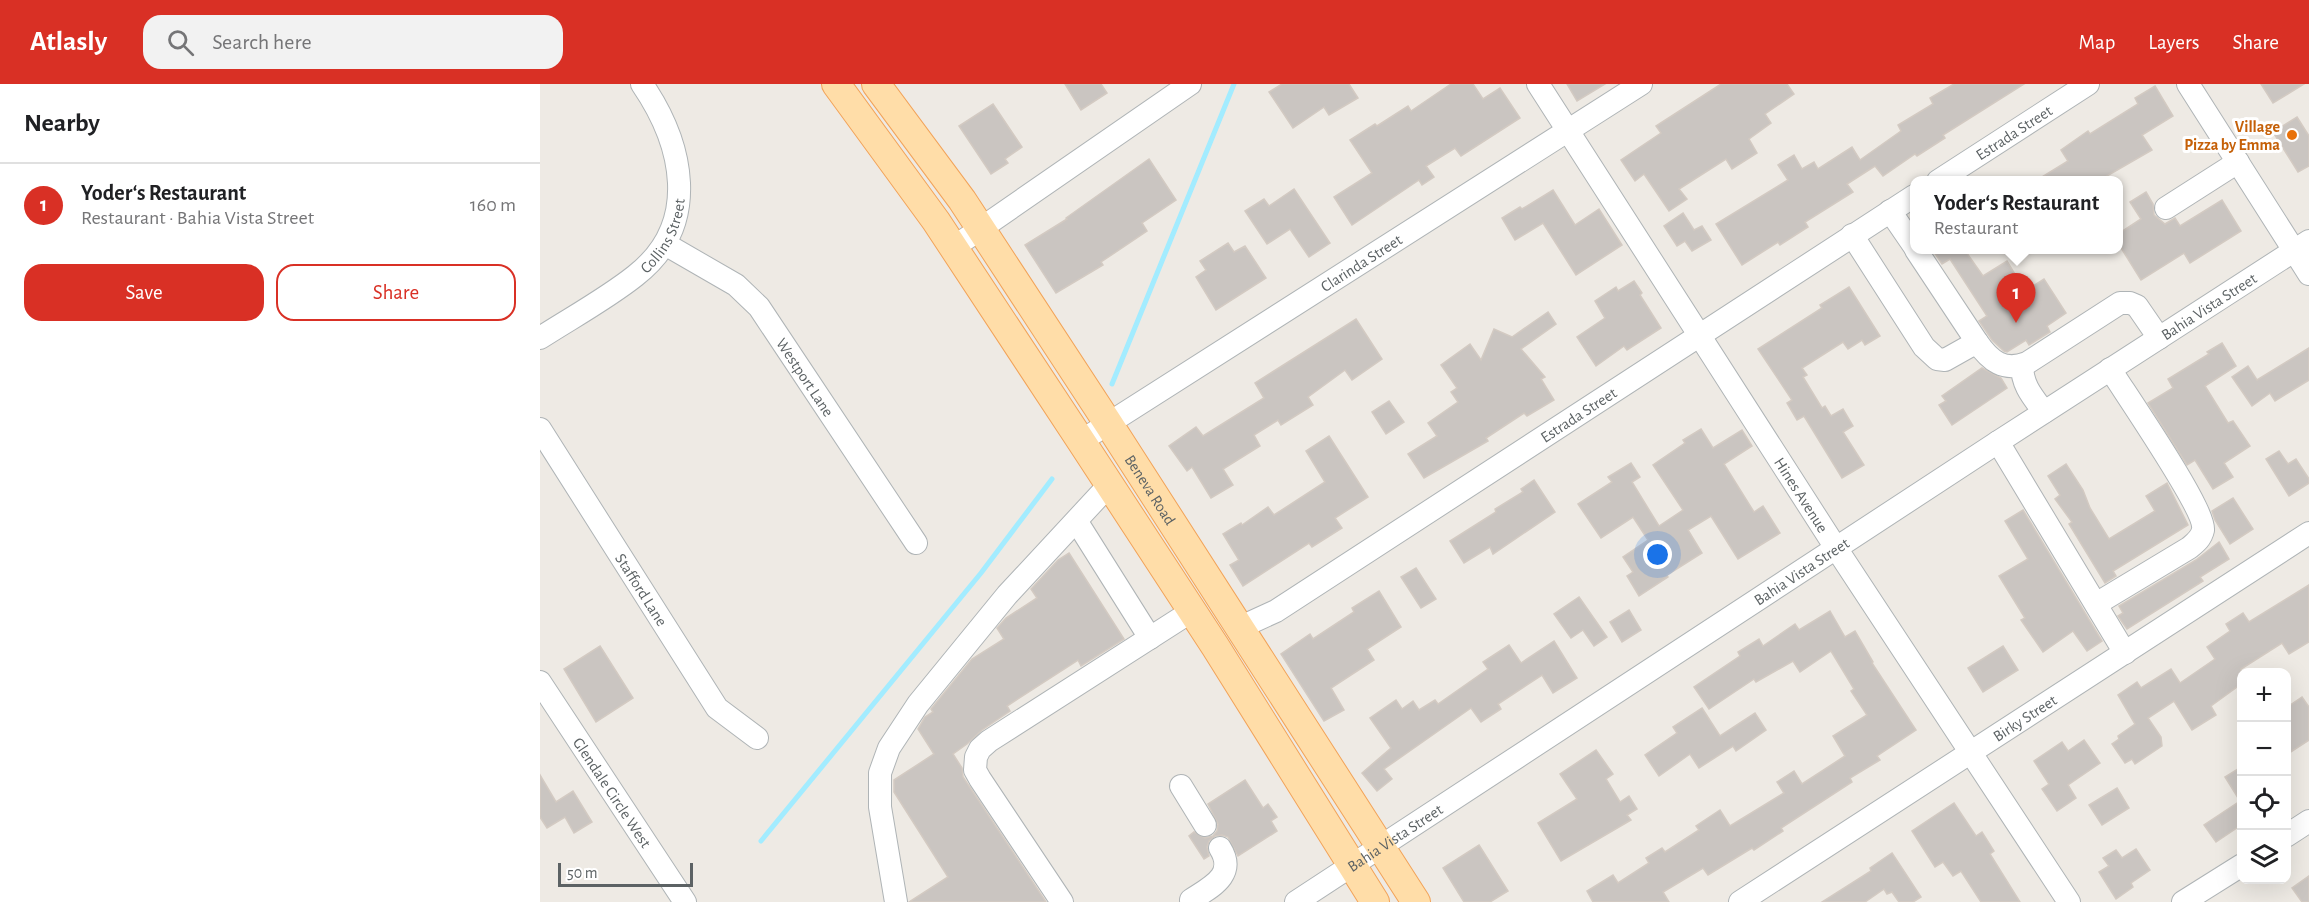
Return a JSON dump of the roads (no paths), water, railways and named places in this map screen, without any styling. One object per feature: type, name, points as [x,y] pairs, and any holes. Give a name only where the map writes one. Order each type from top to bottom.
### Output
[{"type":"main road","name":"Beneva Road","points":[[836,84],[954,247],[1192,611],[1375,902]]},
{"type":"main road","name":"Beneva Road","points":[[876,84],[981,230],[1416,902]]},
{"type":"street","name":"Collins Street","points":[[540,338],[635,276],[665,244],[674,226],[679,181],[675,152],[656,105],[642,84]]},
{"type":"street","points":[[954,247],[1190,84]]},
{"type":"street","name":"Hines Avenue","points":[[1538,84],[1836,548],[2069,902]]},
{"type":"street","name":"Clarinda Street","points":[[1081,441],[1641,84]]},
{"type":"street","name":"Estrada Street","points":[[1944,176],[2088,84]]},
{"type":"street","points":[[2188,84],[2238,162],[2302,246],[2309,274]]},
{"type":"street","points":[[2166,207],[2238,162]]},
{"type":"street","name":"Estrada Street","points":[[1240,627],[1276,611],[1910,198]]},
{"type":"street","points":[[1890,211],[1910,241]]},
{"type":"street","points":[[1852,236],[1924,347],[1937,359],[1945,360],[1977,342]]},
{"type":"street","name":"Westport Lane","points":[[665,244],[736,285],[759,307],[916,543]]},
{"type":"street","name":"Bahia Vista Street","points":[[1296,902],[2043,412],[2302,246]]},
{"type":"street","points":[[1919,254],[1977,342],[1991,358],[2006,367],[2022,365],[2120,303],[2137,306],[2159,338]]},
{"type":"street","points":[[2022,365],[2022,377],[2026,387],[2043,412]]},
{"type":"street","points":[[2096,604],[2189,548],[2199,539],[2203,529],[2201,517],[2189,494],[2110,369]]},
{"type":"street","name":"Stafford Lane","points":[[540,429],[717,708],[757,738]]},
{"type":"street","points":[[1998,442],[2125,653]]},
{"type":"street","points":[[896,902],[880,807],[880,773],[889,748],[918,704],[1007,595],[1110,484]]},
{"type":"street","points":[[1077,522],[1150,638]]},
{"type":"street","name":"Birky Street","points":[[1740,902],[2309,533]]},
{"type":"street","points":[[1062,902],[980,779],[975,770],[976,757],[985,745],[1015,723],[1192,611]]},
{"type":"street","name":"Glendale Circle West","points":[[540,682],[685,902]]},
{"type":"street","points":[[1181,786],[1206,825]]},
{"type":"street","points":[[2291,833],[2309,821]]},
{"type":"street","points":[[1191,900],[1217,881],[1224,872],[1227,862],[1221,848]]},
{"type":"street","points":[[2183,902],[2237,868]]},
{"type":"waterway","points":[[1112,384],[1234,84]]},
{"type":"waterway","points":[[761,841],[981,573],[1052,479]]},
{"type":"place","name":"Village Pizza by Emma","points":[[2292,135]]},
{"type":"place","name":"Yoder‘s Restaurant","points":[[2016,323]]}]
